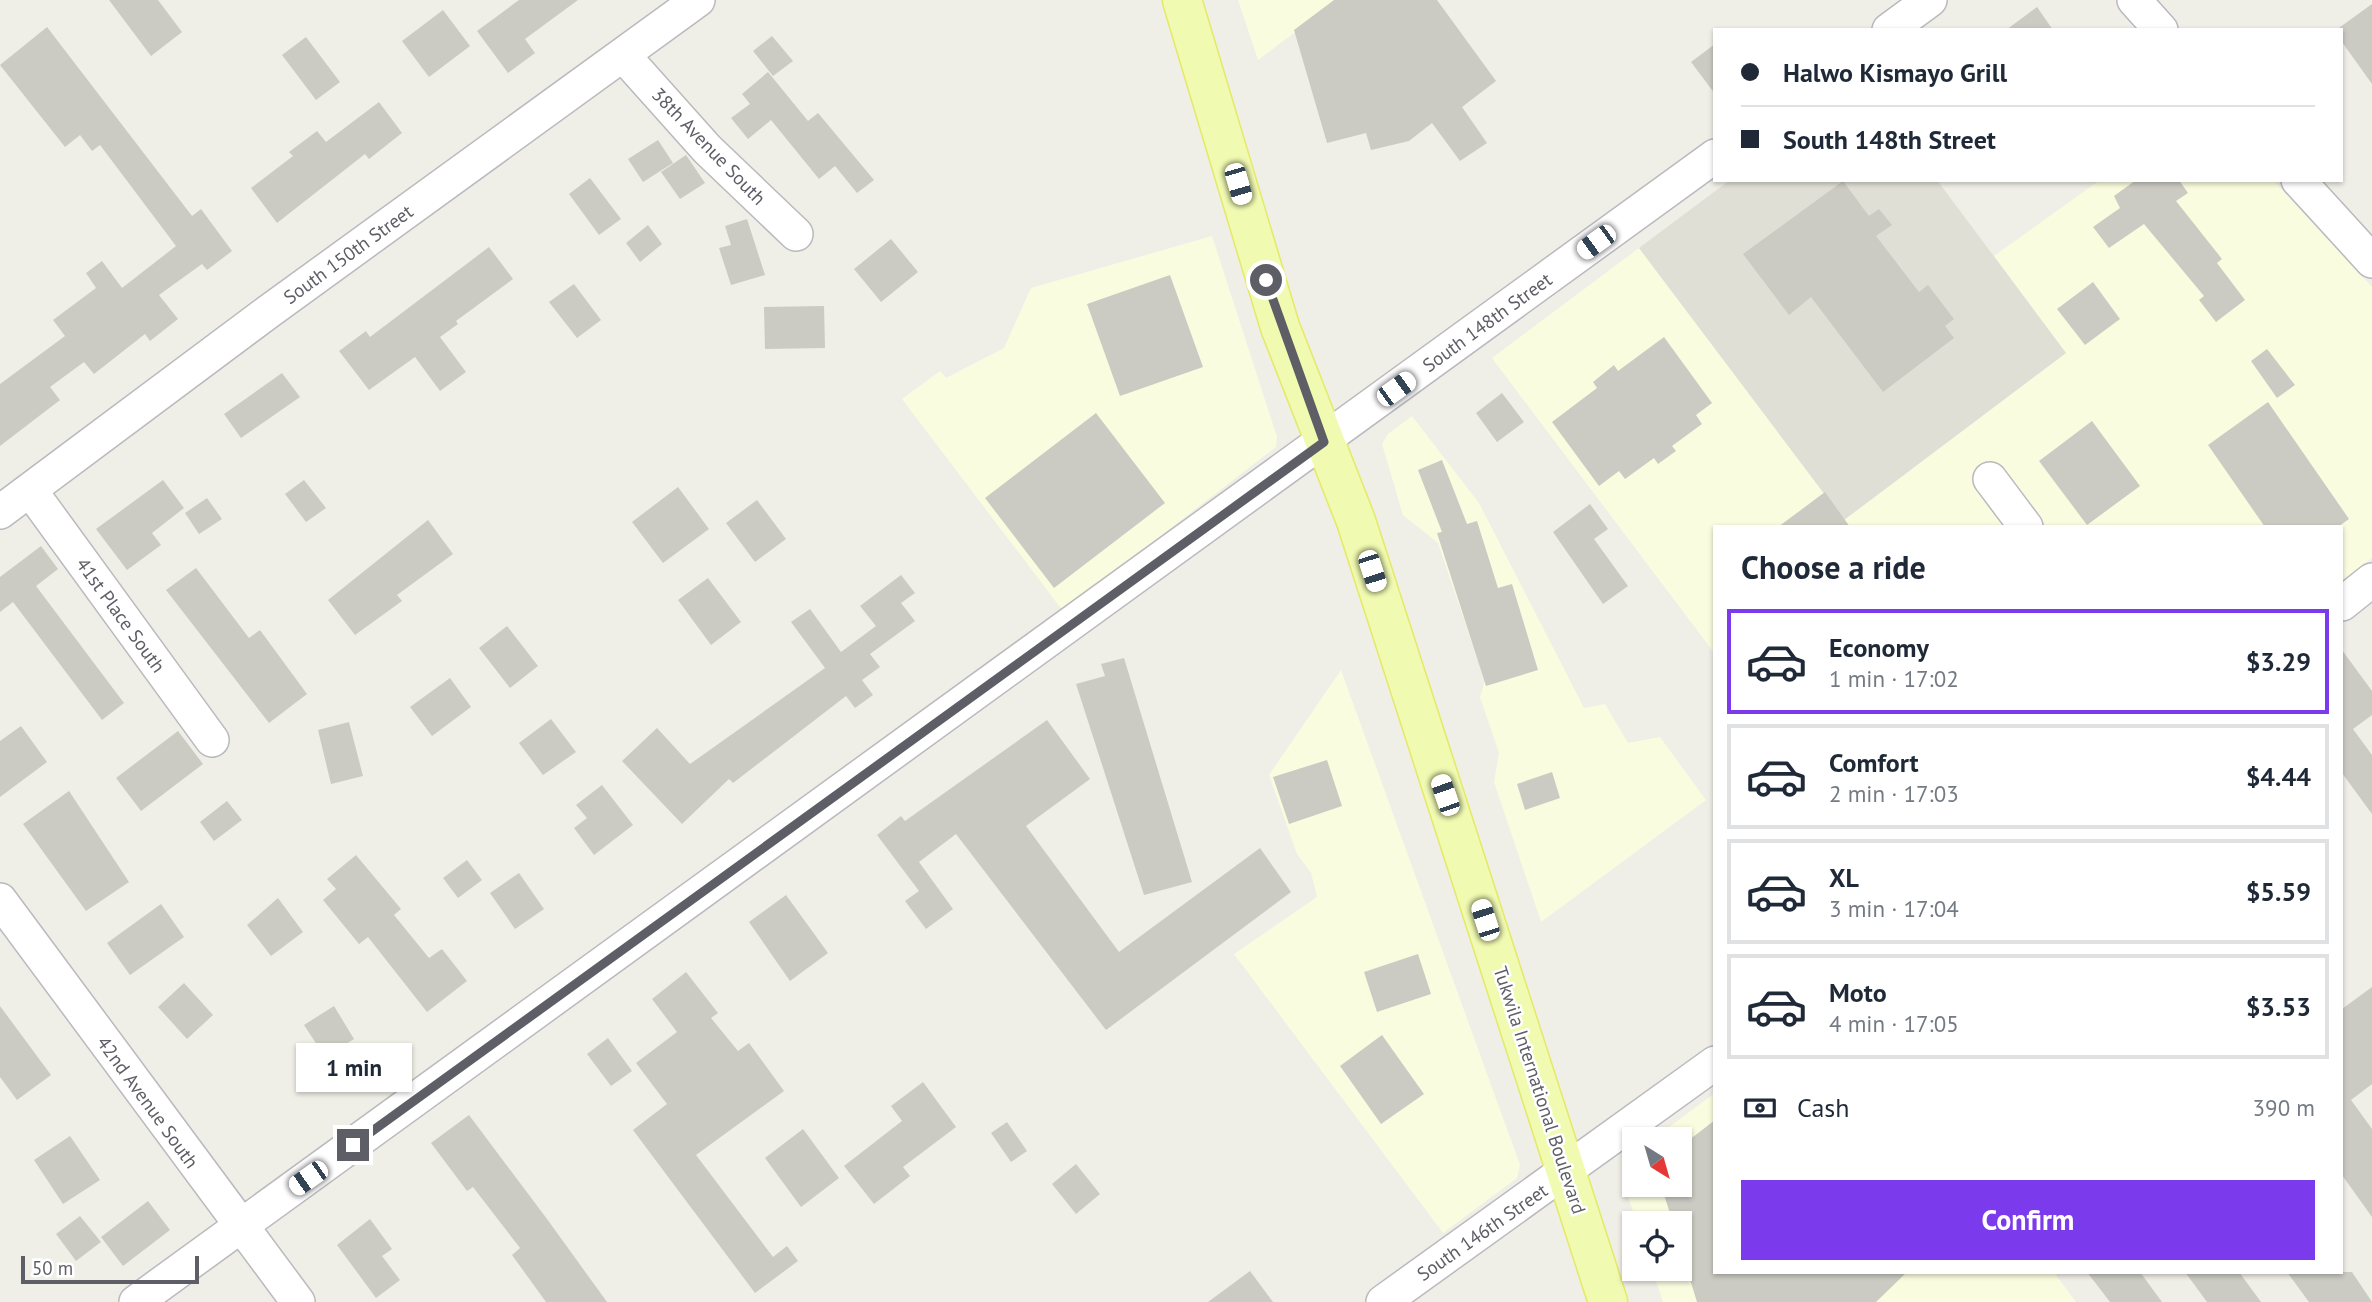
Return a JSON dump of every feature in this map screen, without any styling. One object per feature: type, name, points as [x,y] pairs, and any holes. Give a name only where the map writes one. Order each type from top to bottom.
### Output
[{"type":"main road","name":"Tukwila International Boulevard","points":[[1182,0],[1280,327],[1356,521],[1608,1302]]},
{"type":"street","name":"South 150th Street","points":[[0,512],[283,301],[698,0]]},
{"type":"street","points":[[1892,28],[1930,0]]},
{"type":"street","points":[[2134,0],[2159,28]]},
{"type":"street","name":"38th Avenue South","points":[[623,55],[707,149],[796,234]]},
{"type":"street","name":"South 148th Street","points":[[136,1302],[1713,157]]},
{"type":"street","points":[[2300,182],[2372,261]]},
{"type":"street","points":[[1990,479],[2024,525]]},
{"type":"street","name":"41st Place South","points":[[30,490],[212,740]]},
{"type":"street","points":[[2343,603],[2372,580]]},
{"type":"street","name":"42nd Avenue South","points":[[0,900],[298,1302]]},
{"type":"street","name":"South 146th Street","points":[[1383,1302],[1713,1064]]},
{"type":"shaded area","points":[[1238,0],[1338,0],[1258,60]]},
{"type":"shaded area","points":[[1727,182],[1938,182],[2066,353],[1844,520],[1639,248]]},
{"type":"shaded area","points":[[2097,182],[2275,182],[2372,287],[2372,558],[2343,579],[2343,525],[1713,525],[1713,651],[1492,358],[1639,248],[1844,520],[2066,353],[1994,256]]},
{"type":"shaded area","points":[[1212,236],[1277,437],[1276,447],[1063,611],[902,399],[940,371],[946,378],[1004,348],[1031,288]]},
{"type":"shaded area","points":[[1412,416],[1479,503],[1584,708],[1605,704],[1628,743],[1660,737],[1706,800],[1541,922],[1494,782],[1499,753],[1480,697],[1485,681],[1438,543],[1403,515],[1382,444],[1388,434]]},
{"type":"shaded area","points":[[1341,670],[1520,1165],[1517,1178],[1443,1233],[1234,954],[1317,897],[1311,873],[1297,854],[1269,775]]},
{"type":"shaded area","points":[[1713,1094],[1713,1274],[2057,1274],[2076,1302],[1663,1302],[1656,1281],[1692,1281],[1692,1211],[1633,1211],[1628,1197],[1692,1197],[1692,1127],[1669,1127]]},
{"type":"building","points":[[109,0],[158,0],[182,32],[151,56]]},
{"type":"building","points":[[519,0],[578,0],[525,39],[535,53],[508,73],[477,31]]},
{"type":"building","points":[[1334,0],[1437,0],[1496,81],[1462,107],[1487,143],[1460,161],[1432,123],[1409,141],[1371,150],[1366,133],[1327,143],[1294,30]]},
{"type":"building","points":[[2372,4],[2372,84],[2343,43],[2343,28],[2339,28]]},
{"type":"building","points":[[2037,7],[2052,28],[2009,28]]},
{"type":"building","points":[[443,10],[470,46],[429,77],[402,41]]},
{"type":"building","points":[[47,27],[192,216],[201,209],[232,251],[207,270],[202,264],[159,295],[178,319],[150,341],[145,334],[94,374],[84,362],[50,387],[60,400],[0,446],[0,384],[65,336],[53,320],[96,288],[86,273],[102,261],[122,288],[176,246],[100,145],[92,151],[80,135],[65,147],[0,65]]},
{"type":"building","points":[[772,36],[793,61],[773,76],[753,51]]},
{"type":"building","points":[[306,37],[340,82],[316,100],[282,55]]},
{"type":"building","points":[[1713,46],[1713,91],[1691,62]]},
{"type":"building","points":[[768,72],[808,121],[818,113],[874,180],[857,193],[835,166],[819,179],[771,120],[748,139],[731,118],[750,104],[742,94]]},
{"type":"building","points":[[379,102],[402,133],[369,159],[365,154],[277,223],[251,188],[293,156],[289,152],[317,131],[326,142]]},
{"type":"building","points":[[658,140],[673,163],[643,182],[628,159]]},
{"type":"building","points":[[686,155],[705,183],[680,199],[661,172]]},
{"type":"building","points":[[590,178],[621,219],[599,235],[569,194]]},
{"type":"building","points":[[1844,182],[1869,216],[1879,209],[1892,225],[1876,236],[1919,292],[1928,285],[1954,319],[1945,326],[1954,338],[1883,392],[1811,297],[1789,315],[1743,254]]},
{"type":"building","points":[[2133,182],[2180,182],[2188,193],[2176,201],[2222,259],[2217,263],[2245,300],[2216,322],[2199,300],[2204,296],[2144,224],[2109,248],[2093,227],[2120,208],[2114,196]]},
{"type":"building","points":[[747,219],[765,275],[731,285],[719,248],[731,245],[725,226]]},
{"type":"building","points":[[648,225],[662,244],[640,262],[626,243]]},
{"type":"building","points":[[891,239],[918,272],[881,302],[854,269]]},
{"type":"building","points":[[489,247],[513,279],[456,321],[458,324],[440,337],[466,372],[440,391],[415,357],[369,390],[339,351],[366,331],[370,337]]},
{"type":"building","points":[[1170,275],[1203,367],[1120,396],[1087,304]]},
{"type":"building","points":[[2093,282],[2120,319],[2085,345],[2057,309]]},
{"type":"building","points":[[574,284],[601,320],[577,338],[549,302]]},
{"type":"building","points":[[824,306],[825,348],[765,349],[764,307]]},
{"type":"building","points":[[1664,337],[1712,403],[1696,415],[1702,424],[1672,446],[1676,451],[1658,464],[1654,458],[1625,479],[1619,471],[1599,486],[1552,422],[1597,388],[1593,382],[1614,365],[1618,371]]},
{"type":"building","points":[[2267,349],[2295,385],[2277,398],[2251,361]]},
{"type":"building","points":[[282,373],[300,397],[241,438],[224,414]]},
{"type":"building","points":[[1502,393],[1524,422],[1497,442],[1476,413]]},
{"type":"building","points":[[2268,402],[2349,519],[2341,525],[2264,525],[2208,445]]},
{"type":"building","points":[[1096,413],[1165,503],[1054,588],[985,498]]},
{"type":"building","points":[[2092,421],[2140,486],[2087,525],[2039,461]]},
{"type":"building","points":[[1442,460],[1467,524],[1477,521],[1498,588],[1512,584],[1538,670],[1486,686],[1437,533],[1442,532],[1418,470]]},
{"type":"building","points":[[163,480],[184,508],[152,533],[161,545],[127,570],[96,529]]},
{"type":"building","points":[[304,480],[326,508],[306,522],[285,494]]},
{"type":"building","points":[[678,487],[709,529],[663,563],[632,522]]},
{"type":"building","points":[[1825,492],[1849,525],[1781,525]]},
{"type":"building","points":[[207,498],[222,519],[199,534],[185,513]]},
{"type":"building","points":[[757,500],[786,539],[755,562],[726,523]]},
{"type":"building","points":[[1590,504],[1608,529],[1594,539],[1628,586],[1603,604],[1553,532]]},
{"type":"building","points":[[428,520],[453,554],[397,595],[402,601],[355,635],[328,600]]},
{"type":"building","points":[[41,546],[58,569],[36,586],[124,703],[102,720],[13,602],[0,612],[0,577]]},
{"type":"building","points":[[196,568],[249,638],[260,630],[307,694],[269,723],[166,590]]},
{"type":"building","points":[[901,575],[915,593],[901,603],[915,621],[870,654],[880,667],[862,680],[873,695],[855,708],[846,696],[733,783],[729,779],[682,824],[622,761],[657,728],[690,764],[825,668],[791,622],[810,609],[841,652],[876,626],[860,606]]},
{"type":"building","points":[[708,578],[741,622],[711,645],[678,600]]},
{"type":"building","points":[[507,626],[538,666],[510,688],[479,648]]},
{"type":"building","points":[[2343,651],[2372,691],[2372,715],[2353,729],[2372,755],[2372,814],[2343,774]]},
{"type":"building","points":[[1124,658],[1192,882],[1144,895],[1076,684],[1105,676],[1101,664]]},
{"type":"building","points":[[450,678],[471,707],[432,736],[410,707]]},
{"type":"building","points":[[551,719],[576,752],[543,775],[519,743]]},
{"type":"building","points":[[1047,720],[1090,779],[1026,826],[1119,952],[1260,848],[1291,892],[1106,1030],[956,834],[919,862],[953,909],[926,929],[905,901],[919,891],[877,835],[901,816],[905,821]]},
{"type":"building","points":[[349,722],[363,776],[331,784],[318,730]]},
{"type":"building","points":[[21,726],[47,762],[0,797],[0,741]]},
{"type":"building","points":[[178,731],[203,764],[141,811],[116,778]]},
{"type":"building","points":[[1327,760],[1342,806],[1289,824],[1273,777]]},
{"type":"building","points":[[1552,772],[1560,798],[1525,810],[1517,784]]},
{"type":"building","points":[[602,785],[633,825],[594,855],[574,828],[587,818],[576,805]]},
{"type":"building","points":[[69,791],[129,882],[86,911],[23,824]]},
{"type":"building","points":[[227,801],[242,820],[214,841],[200,822]]},
{"type":"building","points":[[356,855],[401,909],[394,915],[429,958],[442,949],[467,981],[427,1012],[368,937],[359,944],[323,900],[336,889],[327,879]]},
{"type":"building","points":[[467,860],[482,880],[458,898],[443,878]]},
{"type":"building","points":[[519,873],[544,909],[515,929],[490,893]]},
{"type":"building","points":[[786,895],[828,953],[790,981],[749,922]]},
{"type":"building","points":[[278,898],[303,932],[271,956],[247,925]]},
{"type":"building","points":[[161,904],[184,937],[130,975],[107,943]]},
{"type":"building","points":[[1418,954],[1431,994],[1377,1012],[1364,972]]},
{"type":"building","points":[[686,972],[718,1013],[711,1018],[738,1051],[749,1043],[784,1091],[696,1155],[773,1257],[787,1246],[798,1261],[755,1293],[633,1130],[667,1104],[636,1063],[677,1032],[652,999]]},
{"type":"building","points":[[184,983],[213,1015],[187,1039],[158,1007]]},
{"type":"building","points":[[2372,987],[2372,1084],[2351,1100],[2372,1129],[2372,1217],[2343,1176],[2343,1008]]},
{"type":"building","points":[[0,1006],[51,1075],[17,1100],[0,1077]]},
{"type":"building","points":[[334,1006],[354,1039],[325,1057],[304,1025]]},
{"type":"building","points":[[1382,1035],[1424,1094],[1381,1124],[1340,1066]]},
{"type":"building","points":[[608,1038],[632,1071],[611,1086],[587,1054]]},
{"type":"building","points":[[923,1082],[956,1127],[903,1167],[910,1176],[874,1204],[844,1166],[902,1121],[891,1106]]},
{"type":"building","points":[[469,1115],[607,1302],[546,1302],[512,1255],[520,1248],[473,1187],[467,1191],[431,1143]]},
{"type":"building","points":[[1007,1122],[1027,1151],[1011,1162],[991,1133]]},
{"type":"building","points":[[1713,1122],[1713,1274],[1905,1274],[1876,1302],[1697,1302],[1691,1281],[1692,1211],[1669,1211],[1665,1197],[1692,1197],[1692,1138]]},
{"type":"building","points":[[803,1129],[839,1178],[801,1207],[765,1158]]},
{"type":"building","points":[[70,1136],[100,1180],[63,1204],[34,1160]]},
{"type":"building","points":[[1076,1164],[1100,1194],[1076,1214],[1052,1184]]},
{"type":"building","points":[[148,1201],[170,1230],[123,1266],[101,1237]]},
{"type":"building","points":[[80,1216],[101,1242],[76,1261],[56,1234]]},
{"type":"building","points":[[370,1219],[392,1249],[382,1256],[400,1280],[376,1298],[337,1245]]},
{"type":"building","points":[[1250,1271],[1273,1302],[1208,1302]]},
{"type":"building","points":[[2352,1272],[2372,1302],[2309,1302],[2288,1274]]},
{"type":"building","points":[[2089,1274],[2141,1274],[2162,1302],[2110,1302]]},
{"type":"building","points":[[2186,1274],[2240,1274],[2261,1302],[2207,1302]]},
{"type":"route","points":[[353,1145],[1324,442],[1280,327],[1266,280]]}]
